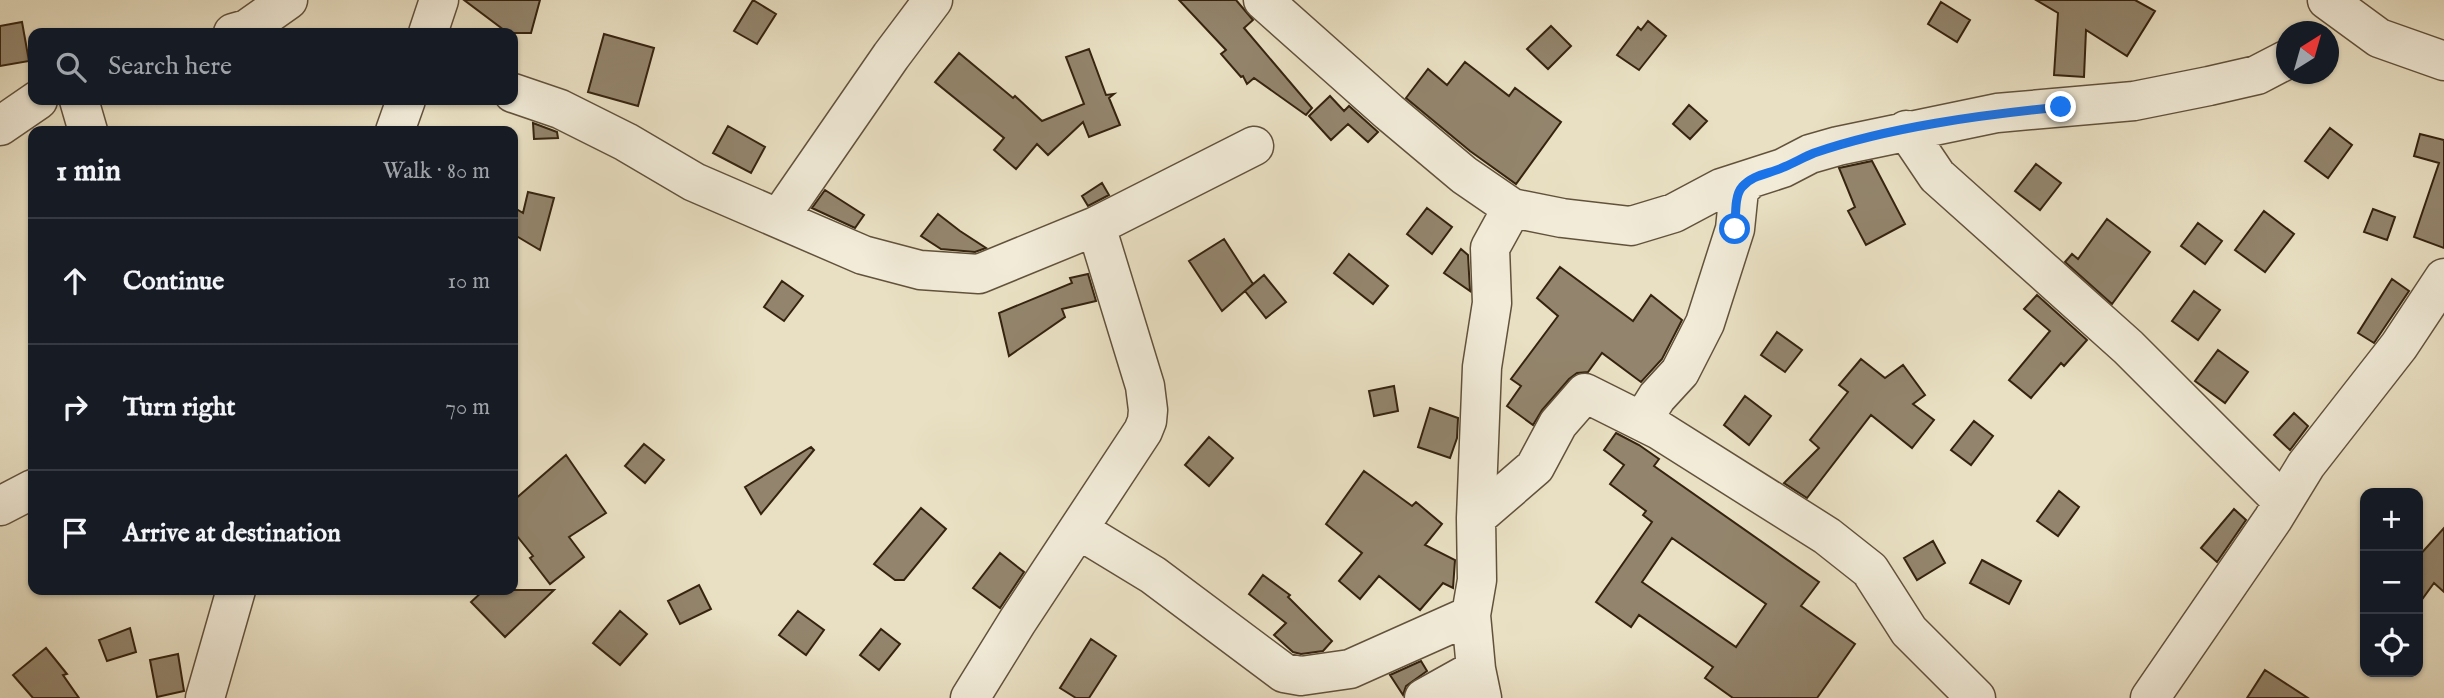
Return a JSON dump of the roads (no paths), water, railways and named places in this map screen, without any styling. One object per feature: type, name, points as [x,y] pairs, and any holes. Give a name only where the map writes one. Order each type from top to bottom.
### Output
[{"type":"street","points":[[248,28],[288,0]]},
{"type":"street","points":[[430,28],[439,0]]},
{"type":"street","points":[[779,218],[933,0]]},
{"type":"street","points":[[1264,0],[1464,175],[1512,208],[1562,218],[1631,226],[1674,214],[1721,188],[1838,146],[1997,113],[2134,101],[2257,75],[2276,66]]},
{"type":"street","points":[[2331,10],[2379,38],[2444,61]]},
{"type":"street","points":[[518,95],[560,109],[626,142],[694,182],[863,255],[920,270],[964,274],[979,274],[1096,226],[1254,146]]},
{"type":"street","points":[[0,126],[31,105]]},
{"type":"street","points":[[80,105],[87,126]]},
{"type":"street","points":[[398,126],[404,105]]},
{"type":"street","points":[[1906,130],[1937,176],[2128,347],[2283,502]]},
{"type":"street","points":[[1642,421],[1657,397],[1679,372],[1705,324],[1735,229],[1739,190],[1750,179]]},
{"type":"street","points":[[1424,698],[1479,683],[1471,615],[1477,580],[1476,518],[1482,367],[1492,303],[1490,248],[1512,208]]},
{"type":"street","points":[[970,698],[1143,431],[1148,410],[1145,386],[1096,226]]},
{"type":"street","points":[[2150,698],[2313,455],[2399,346],[2444,278]]},
{"type":"street","points":[[1476,518],[1535,467],[1558,424],[1585,393],[1642,421],[1827,536],[1870,570],[1909,631],[1976,698]]},
{"type":"street","points":[[0,506],[28,492]]},
{"type":"street","points":[[1079,530],[1153,575],[1284,673],[1301,676],[1350,669],[1471,615]]},
{"type":"street","points":[[205,698],[235,595]]}]
